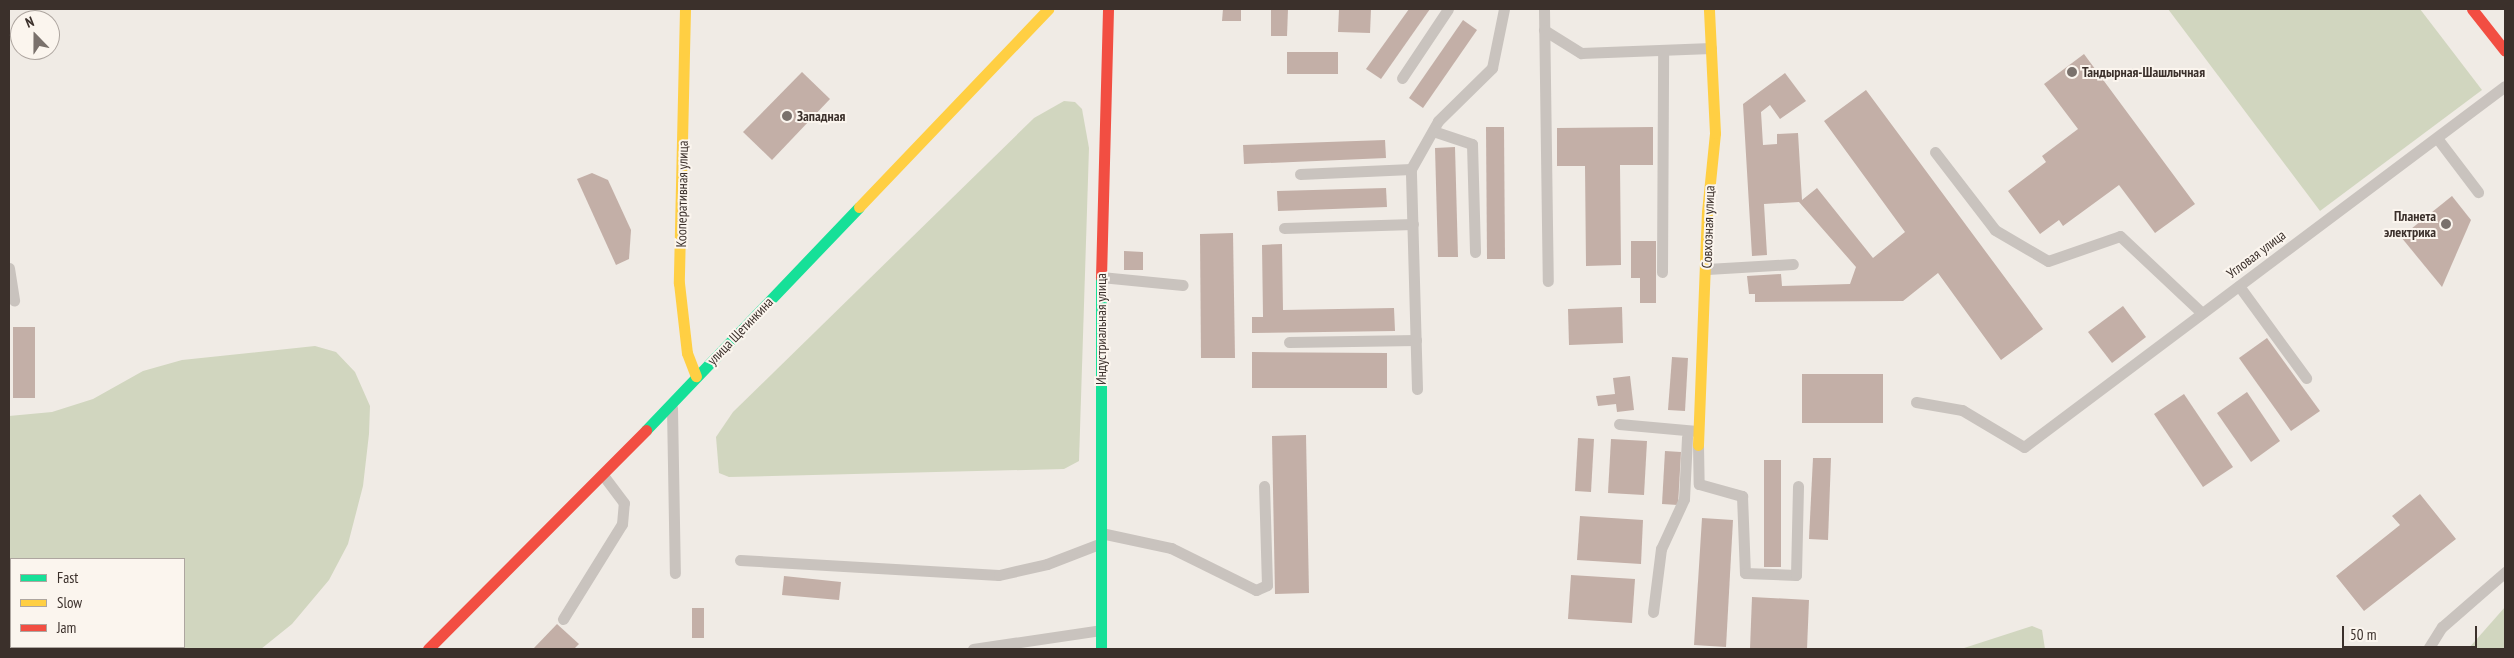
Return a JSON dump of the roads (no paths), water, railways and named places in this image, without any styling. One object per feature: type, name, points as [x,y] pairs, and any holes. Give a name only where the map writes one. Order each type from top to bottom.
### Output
[{"type":"street","name":"Кооперативная улица","points":[[685,9],[680,283],[687,353],[696,376]]},
{"type":"street","name":"улица Щетинкина","points":[[428,649],[672,404],[696,376],[1048,9]]},
{"type":"street","name":"Индустриальная улица","points":[[1101,649],[1101,278],[1108,9]]},
{"type":"street","name":"Совхозная улица","points":[[1698,445],[1693,431],[1707,269],[1707,212],[1716,133],[1713,48],[1709,9]]},
{"type":"street","points":[[2472,9],[2505,51]]},
{"type":"lane","points":[[1402,78],[1448,9]]},
{"type":"lane","points":[[1417,389],[1411,168],[1433,131],[1492,68],[1504,9]]},
{"type":"lane","points":[[1544,9],[1548,281]]},
{"type":"lane","points":[[1544,30],[1581,53],[1713,48]]},
{"type":"lane","points":[[1662,272],[1663,51]]},
{"type":"lane","name":"Угловая улица","points":[[1916,402],[1962,410],[2024,446],[2505,86]]},
{"type":"lane","points":[[1433,131],[1472,144],[1475,252]]},
{"type":"lane","points":[[2436,138],[2478,192]]},
{"type":"lane","points":[[1935,152],[1996,230],[2048,260],[2120,236],[2202,313]]},
{"type":"lane","points":[[1300,174],[1411,168]]},
{"type":"lane","points":[[1284,228],[1413,224]]},
{"type":"lane","points":[[1707,269],[1793,264]]},
{"type":"lane","points":[[9,268],[14,300]]},
{"type":"lane","points":[[1101,278],[1183,285]]},
{"type":"lane","points":[[2239,286],[2306,378]]},
{"type":"lane","points":[[1289,342],[1416,340]]},
{"type":"lane","points":[[672,404],[675,573]]},
{"type":"lane","points":[[1619,424],[1693,431],[1684,499],[1661,549],[1653,612]]},
{"type":"lane","points":[[1698,445],[1699,484],[1742,496],[1745,573],[1796,575],[1798,486]]},
{"type":"lane","points":[[563,619],[622,524],[624,503],[603,475]]},
{"type":"lane","points":[[740,560],[999,575],[1047,564],[1101,538],[1171,548],[1256,590],[1267,586],[1264,486]]},
{"type":"lane","points":[[2428,649],[2442,627],[2505,572]]},
{"type":"lane","points":[[973,649],[1101,630]]},
{"type":"place","name":"Тандырная-Шашлычная","points":[[2072,72]]},
{"type":"place","name":"Западная","points":[[787,116]]},
{"type":"place","name":"Планета электрика","points":[[2446,224]]}]
